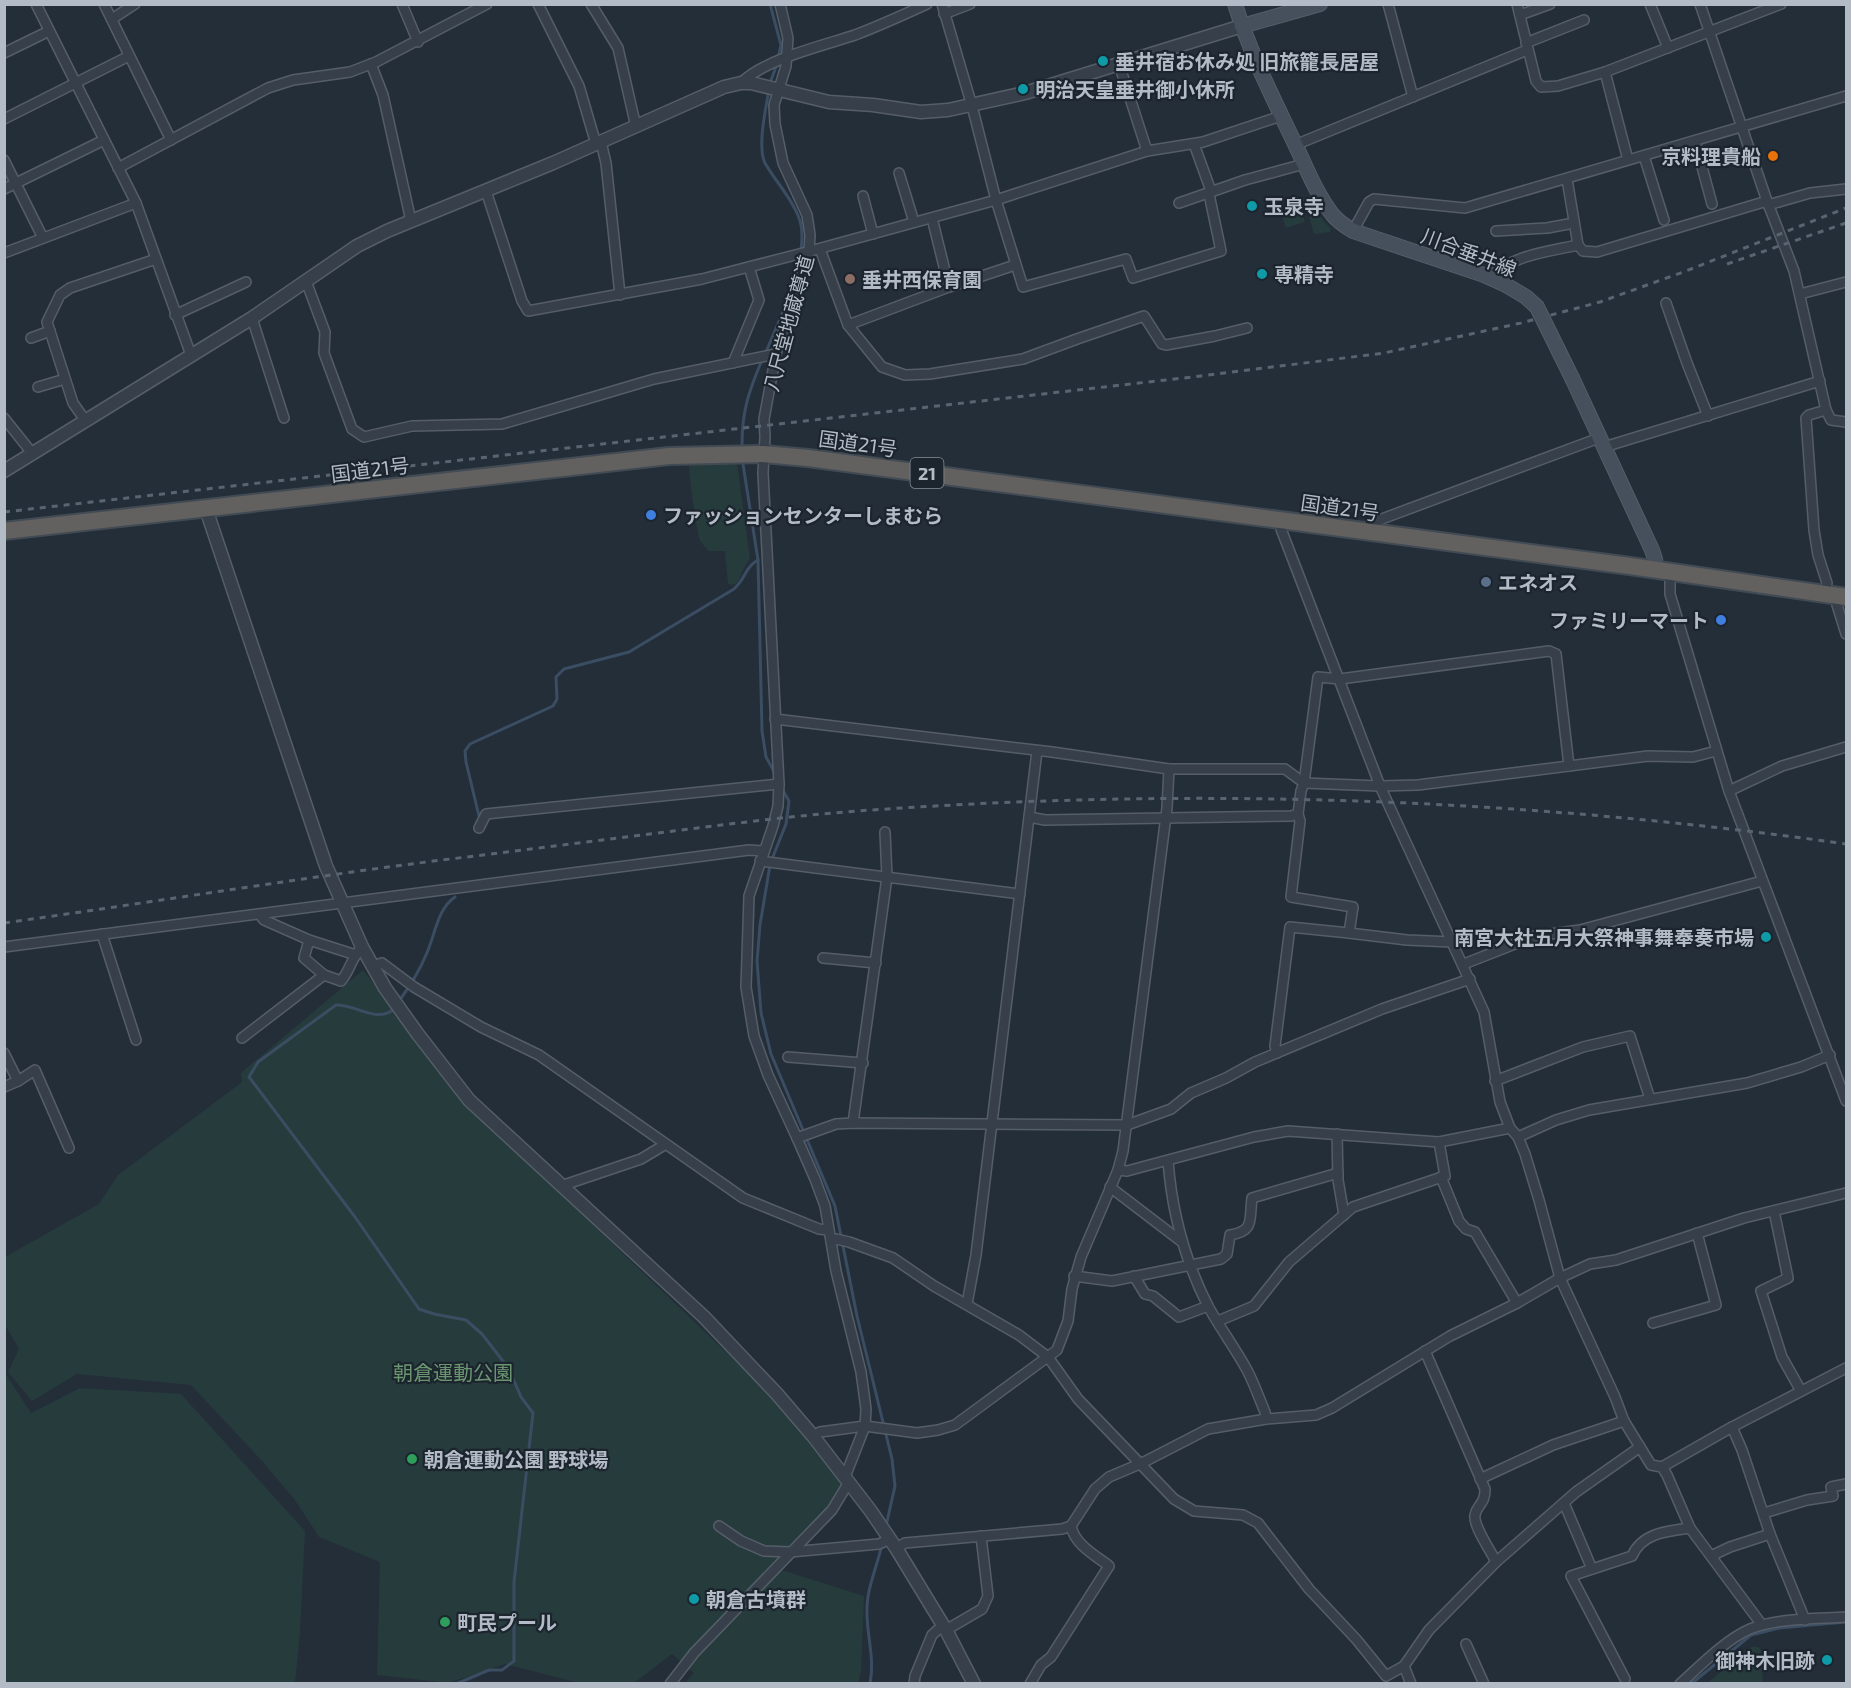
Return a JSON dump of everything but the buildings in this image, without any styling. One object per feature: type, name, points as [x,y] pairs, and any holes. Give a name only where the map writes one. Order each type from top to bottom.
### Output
[{"type":"highway","name":"国道21号","points":[[4,531],[669,456],[763,454],[1281,520],[1837,596]]},
{"type":"main road","name":"川合垂井線","points":[[1235,4],[1242,26],[1281,116],[1331,213],[1353,231],[1489,277],[1526,297],[1537,307],[1663,572]]},
{"type":"main road","points":[[1242,26],[1320,4]]},
{"type":"street","points":[[36,4],[136,203],[191,355]]},
{"type":"street","points":[[104,4],[171,140]]},
{"type":"street","points":[[112,20],[135,4]]},
{"type":"street","points":[[402,4],[418,42]]},
{"type":"street","points":[[118,168],[268,88],[293,80],[350,72],[371,64],[418,42],[487,4]]},
{"type":"street","points":[[538,4],[579,86],[606,163],[620,295]]},
{"type":"street","points":[[591,4],[618,48],[636,127]]},
{"type":"street","name":"八尺堂地蔵尊道","points":[[780,4],[789,38],[787,58],[774,105],[781,153],[807,215],[810,235],[802,254],[776,354],[764,419],[763,454],[779,784],[778,806],[773,826],[749,897],[746,987],[754,1036],[768,1075],[799,1137],[825,1206],[829,1230],[834,1240],[842,1298],[861,1372],[866,1409],[865,1426]]},
{"type":"street","points":[[741,83],[751,73],[856,34],[927,4]]},
{"type":"street","points":[[970,4],[943,9],[972,106],[996,200],[1023,287],[1126,259],[1133,278],[1221,251],[1209,194],[1211,191],[1194,144]]},
{"type":"street","points":[[1388,4],[1413,97]]},
{"type":"street","points":[[1517,4],[1536,81],[1541,87],[1558,86],[1605,72],[1781,4]]},
{"type":"street","points":[[1520,15],[1550,4]]},
{"type":"street","points":[[1650,4],[1668,48]]},
{"type":"street","points":[[1700,4],[1767,203],[1794,271],[1826,410],[1831,420],[1846,422]]},
{"type":"street","points":[[1295,145],[1413,97],[1584,20]]},
{"type":"street","points":[[4,471],[252,318],[357,246],[724,87],[741,83],[764,86],[829,102],[921,112],[948,110],[1025,93],[1242,26]]},
{"type":"street","points":[[4,53],[49,31]]},
{"type":"street","points":[[4,119],[129,56]]},
{"type":"street","points":[[371,64],[383,95],[411,221]]},
{"type":"street","points":[[1119,64],[1147,151]]},
{"type":"street","points":[[1605,72],[1628,160]]},
{"type":"street","points":[[1353,231],[1369,202],[1374,199],[1465,208],[1846,96]]},
{"type":"street","points":[[486,191],[522,301],[528,312],[702,279],[802,254],[996,200],[1147,151],[1194,144],[1247,129],[1281,116]]},
{"type":"street","points":[[4,189],[104,140]]},
{"type":"street","points":[[1695,141],[1712,204]]},
{"type":"street","points":[[1644,156],[1664,220]]},
{"type":"street","points":[[4,160],[43,238]]},
{"type":"street","points":[[1179,203],[1266,173],[1304,164]]},
{"type":"street","points":[[899,173],[914,222]]},
{"type":"street","points":[[1567,178],[1578,245],[1582,251],[1597,252],[1767,203],[1846,189]]},
{"type":"street","points":[[863,196],[873,234]]},
{"type":"street","points":[[4,253],[136,203]]},
{"type":"street","points":[[932,218],[949,287]]},
{"type":"street","points":[[1496,231],[1547,228],[1574,223]]},
{"type":"street","points":[[1489,277],[1500,267],[1524,256],[1578,245]]},
{"type":"street","points":[[820,249],[848,325],[882,367],[905,375],[930,374],[1023,359],[1144,316],[1162,344],[1166,345],[1248,328]]},
{"type":"street","points":[[85,420],[73,403],[47,322],[60,295],[70,288],[156,259]]},
{"type":"street","points":[[848,325],[1015,265]]},
{"type":"street","points":[[733,363],[759,300],[749,267]]},
{"type":"street","points":[[306,281],[325,332],[324,353],[352,429],[364,436],[412,426],[502,424],[645,381],[776,354]]},
{"type":"street","points":[[175,315],[246,282]]},
{"type":"street","points":[[1800,294],[1846,282]]},
{"type":"street","points":[[1666,303],[1708,416]]},
{"type":"street","points":[[252,318],[284,418]]},
{"type":"street","points":[[32,338],[50,332]]},
{"type":"street","points":[[38,387],[65,379]]},
{"type":"street","points":[[1364,532],[1371,523],[1601,443],[1708,416],[1820,381]]},
{"type":"street","points":[[1826,410],[1806,418],[1814,530],[1818,555],[1827,583],[1837,596],[1837,605],[1846,634]]},
{"type":"street","points":[[4,418],[32,453]]},
{"type":"street","points":[[206,509],[326,866],[359,951],[372,966],[417,1033],[470,1100],[704,1317],[813,1436],[893,1543],[944,1627],[974,1683]]},
{"type":"street","points":[[1281,520],[1281,529],[1380,786],[1464,964],[1484,1012],[1495,1081],[1510,1128],[1518,1137],[1539,1200],[1560,1278],[1624,1422],[1651,1465],[1662,1467],[1732,1427],[1846,1368]]},
{"type":"street","points":[[1663,572],[1729,791],[1830,1054],[1843,1078],[1846,1101]]},
{"type":"street","points":[[1349,933],[1353,908],[1291,897],[1300,821],[1298,814],[1317,677],[1340,679],[1549,651],[1556,654],[1569,766]]},
{"type":"street","points":[[775,719],[1169,769],[1285,769],[1304,783],[1380,786],[1418,785],[1647,756],[1693,757],[1716,751]]},
{"type":"street","points":[[1729,791],[1782,766],[1846,747]]},
{"type":"street","points":[[968,1304],[976,1255],[1037,751]]},
{"type":"street","points":[[813,1436],[820,1432],[865,1426],[917,1433],[955,1425],[1057,1350],[1068,1321],[1074,1276],[1118,1170],[1123,1151],[1166,819],[1169,769]]},
{"type":"street","points":[[479,828],[486,814],[779,784]]},
{"type":"street","points":[[1029,817],[1045,820],[1166,819],[1280,817],[1298,814]]},
{"type":"street","points":[[854,1123],[887,877],[885,832]]},
{"type":"street","points":[[4,947],[749,850],[762,856],[887,877],[1020,894]]},
{"type":"street","points":[[1464,964],[1535,936],[1580,930],[1762,881]]},
{"type":"street","points":[[260,915],[264,920],[309,940],[359,951]]},
{"type":"street","points":[[1277,1053],[1275,1046],[1290,927],[1407,940],[1452,942]]},
{"type":"street","points":[[102,934],[136,1040]]},
{"type":"street","points":[[309,940],[304,958],[324,975],[341,981],[348,973],[359,951]]},
{"type":"street","points":[[823,958],[876,963]]},
{"type":"street","points":[[372,966],[382,963],[414,987],[481,1027],[539,1055],[743,1198],[819,1229],[829,1230]]},
{"type":"street","points":[[242,1038],[324,975]]},
{"type":"street","points":[[799,1137],[836,1124],[854,1123],[1127,1125],[1171,1109],[1191,1093],[1277,1053],[1382,1009],[1470,979]]},
{"type":"street","points":[[1495,1081],[1583,1047],[1630,1036],[1650,1099]]},
{"type":"street","points":[[4,1053],[18,1081]]},
{"type":"street","points":[[1518,1137],[1556,1120],[1589,1110],[1747,1083],[1830,1054]]},
{"type":"street","points":[[788,1057],[863,1063]]},
{"type":"street","points":[[4,1087],[35,1070],[69,1148]]},
{"type":"street","points":[[1118,1170],[1127,1171],[1254,1137],[1288,1131],[1439,1142],[1510,1128]]},
{"type":"street","points":[[1336,1134],[1338,1173],[1344,1215]]},
{"type":"street","points":[[1218,1321],[1254,1305],[1289,1262],[1353,1207],[1445,1176],[1439,1142]]},
{"type":"street","points":[[561,1186],[641,1159],[666,1144]]},
{"type":"street","points":[[1168,1161],[1174,1211],[1190,1264],[1208,1306],[1248,1372],[1266,1419]]},
{"type":"street","points":[[1074,1276],[1112,1281],[1221,1259],[1227,1254],[1230,1235],[1243,1233],[1248,1227],[1252,1198],[1338,1173]]},
{"type":"street","points":[[1441,1177],[1459,1221],[1466,1229],[1475,1232],[1517,1303]]},
{"type":"street","points":[[1110,1187],[1182,1242]]},
{"type":"street","points":[[718,1526],[741,1541],[764,1551],[790,1552],[1062,1529],[1071,1526],[1095,1489],[1109,1477],[1208,1429],[1266,1419],[1316,1415],[1352,1398],[1450,1336],[1590,1264],[1616,1260],[1744,1218],[1846,1193]]},
{"type":"street","points":[[1774,1211],[1788,1278],[1761,1291],[1782,1357],[1801,1391]]},
{"type":"street","points":[[1653,1323],[1716,1305],[1697,1233]]},
{"type":"street","points":[[834,1240],[849,1242],[892,1258],[934,1286],[1019,1335],[1048,1357],[1078,1399],[1142,1463],[1174,1499],[1194,1511],[1243,1515],[1258,1523],[1309,1589],[1356,1639],[1386,1676],[1404,1666],[1429,1630],[1496,1562],[1564,1503],[1640,1447]]},
{"type":"street","points":[[1134,1276],[1146,1294],[1153,1296],[1179,1317],[1208,1306]]},
{"type":"street","points":[[1425,1351],[1485,1490],[1485,1499],[1475,1513],[1475,1523],[1496,1562]]},
{"type":"street","points":[[1480,1479],[1553,1444],[1624,1422]]},
{"type":"street","points":[[670,1683],[694,1653],[832,1509],[847,1480],[865,1426]]},
{"type":"street","points":[[1732,1427],[1804,1620]]},
{"type":"street","points":[[1662,1467],[1690,1528],[1762,1625]]},
{"type":"street","points":[[1764,1513],[1807,1500],[1833,1497],[1832,1487],[1846,1484]]},
{"type":"street","points":[[1564,1503],[1592,1569]]},
{"type":"street","points":[[1030,1683],[1041,1665],[1051,1657],[1109,1566],[1084,1547],[1073,1535],[1071,1526]]},
{"type":"street","points":[[1624,1682],[1571,1576],[1632,1556],[1636,1545],[1660,1532],[1690,1528]]},
{"type":"street","points":[[1711,1556],[1770,1534]]},
{"type":"street","points":[[915,1683],[915,1676],[932,1635],[982,1610],[988,1596],[981,1536]]},
{"type":"street","points":[[1680,1683],[1733,1639],[1748,1630],[1762,1625],[1846,1617]]},
{"type":"street","points":[[1466,1644],[1484,1683]]},
{"type":"street","points":[[1404,1666],[1411,1683]]},
{"type":"green space","points":[[1310,196],[1312,200],[1300,205],[1305,222],[1286,228],[1281,213],[1291,209],[1289,203]]},
{"type":"green space","points":[[1311,208],[1331,228],[1330,232],[1314,234],[1307,210]]},
{"type":"green space","points":[[689,463],[737,463],[750,559],[736,584],[728,583],[725,551],[709,551],[700,540]]},
{"type":"green space","name":"朝倉運動公園","points":[[363,970],[460,1098],[771,1395],[844,1479],[840,1498],[772,1567],[864,1596],[861,1672],[858,1683],[685,1683],[694,1673],[672,1654],[634,1683],[579,1683],[505,1664],[448,1683],[377,1675],[380,1562],[319,1537],[295,1500],[191,1385],[77,1374],[32,1401],[8,1372],[19,1349],[5,1325],[5,1257],[99,1204],[118,1175],[242,1082],[241,1073]]},
{"type":"green space","points":[[5,1373],[31,1413],[80,1388],[181,1394],[305,1531],[295,1683],[5,1683]]},
{"type":"green space","points":[[1752,1647],[1758,1647],[1761,1650],[1763,1683],[1708,1683],[1737,1656]]},
{"type":"waterway","points":[[770,4],[781,45],[778,58]]},
{"type":"waterway","points":[[770,83],[777,64]]},
{"type":"waterway","points":[[765,354],[798,267],[802,232],[796,211],[769,170],[763,156],[763,127],[769,90]]},
{"type":"waterway","points":[[742,445],[747,401],[762,360]]},
{"type":"waterway","points":[[743,464],[758,560],[762,731],[766,757],[776,775]]},
{"type":"waterway","points":[[479,816],[466,762],[465,751],[470,744],[553,706],[557,699],[556,677],[564,669],[629,652],[734,589],[750,566],[758,560]]},
{"type":"waterway","points":[[772,859],[786,824],[789,801],[781,787]]},
{"type":"waterway","points":[[770,865],[760,925],[757,961],[761,1013],[771,1054],[835,1206],[857,1316],[892,1459],[895,1486],[886,1526]]},
{"type":"waterway","points":[[399,1001],[420,967],[444,908],[455,897]]},
{"type":"waterway","points":[[394,1009],[380,1015],[336,1005],[258,1062],[249,1077],[355,1217],[419,1309],[466,1320],[482,1334],[509,1369],[521,1397],[533,1413],[514,1582],[514,1661],[502,1670],[489,1670],[456,1684]]},
{"type":"waterway","points":[[870,1684],[872,1666],[867,1604],[882,1544]]},
{"type":"waterway","points":[[1691,1684],[1751,1635],[1779,1628],[1846,1622]]},
{"type":"railway","points":[[4,512],[1201,376],[1384,353],[1521,323],[1600,302],[1846,208]]},
{"type":"railway","points":[[1727,264],[1846,223]]},
{"type":"railway","points":[[4,923],[376,869],[733,824],[872,810],[994,803],[1116,799],[1360,801],[1603,816],[1724,828],[1846,844]]},
{"type":"place","name":"垂井宿お休み処 旧旅籠長居屋","points":[[1103,61]]},
{"type":"place","name":"明治天皇垂井御小休所","points":[[1023,89]]},
{"type":"place","name":"京料理貴船","points":[[1773,156]]},
{"type":"place","name":"玉泉寺","points":[[1252,206]]},
{"type":"place","name":"専精寺","points":[[1262,274]]},
{"type":"place","name":"垂井西保育園","points":[[850,279]]},
{"type":"place","name":"ファッションセンターしまむら","points":[[651,515]]},
{"type":"place","name":"エネオス","points":[[1486,582]]},
{"type":"place","name":"ファミリーマート","points":[[1721,620]]},
{"type":"place","name":"南宮大社五月大祭神事舞奉奏市場","points":[[1766,937]]},
{"type":"place","name":"朝倉運動公園 野球場","points":[[412,1459]]},
{"type":"place","name":"朝倉古墳群","points":[[694,1599]]},
{"type":"place","name":"町民プール","points":[[445,1622]]},
{"type":"place","name":"御神木旧跡","points":[[1827,1660]]}]
